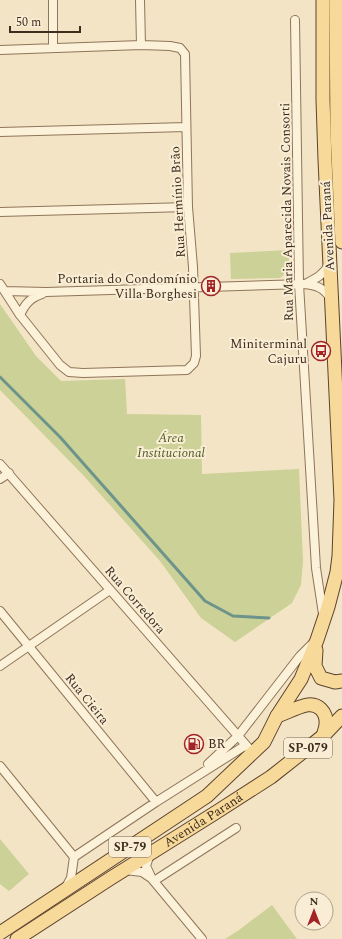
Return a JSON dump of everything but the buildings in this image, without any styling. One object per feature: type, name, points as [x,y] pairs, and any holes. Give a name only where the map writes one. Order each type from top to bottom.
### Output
[{"type":"main road","name":"Avenida Paraná","points":[[0,933],[207,796],[249,749],[264,742],[277,716],[300,679],[317,640],[333,589],[339,556],[340,500],[323,100],[322,0]]},
{"type":"main road","name":"Avenida Paraná","points":[[336,0],[337,124],[342,242]]},
{"type":"main road","name":"SP-079","points":[[317,640],[315,666],[317,671],[322,678],[326,680],[335,682],[342,681]]},
{"type":"main road","name":"SP-079","points":[[277,716],[307,705],[315,705],[322,710],[326,717],[323,736]]},
{"type":"main road","name":"Avenida Paraná","points":[[17,939],[271,777],[323,736],[342,716]]},
{"type":"street","points":[[53,0],[54,48]]},
{"type":"street","points":[[0,50],[141,45],[140,0]]},
{"type":"street","name":"Rua Maria Aparecida Novais Consorti","points":[[295,20],[301,284],[316,568],[324,619]]},
{"type":"street","name":"Rua Hermínio Brão","points":[[20,315],[60,365],[69,372],[83,373],[187,370],[194,364],[196,356],[193,267],[188,207],[185,54],[180,48],[170,46],[141,45]]},
{"type":"street","points":[[0,132],[186,127]]},
{"type":"street","points":[[0,212],[188,207]]},
{"type":"street","points":[[301,284],[321,276],[330,262]]},
{"type":"street","points":[[2,288],[46,292],[301,284],[313,285],[321,288],[326,292],[332,301]]},
{"type":"street","points":[[2,288],[20,315],[26,304],[35,296],[46,292]]},
{"type":"street","name":"Rua Corredora","points":[[0,464],[249,749]]},
{"type":"street","points":[[0,479],[8,473]]},
{"type":"street","points":[[0,666],[110,590]]},
{"type":"street","name":"Rua Cieira","points":[[0,611],[156,802]]},
{"type":"street","name":"Avenida Paraná","points":[[195,777],[238,736],[300,656],[317,640]]},
{"type":"street","name":"Avenida Paraná","points":[[62,892],[68,885],[71,878],[74,857],[195,777],[249,749]]},
{"type":"street","points":[[0,766],[74,857]]},
{"type":"street","points":[[153,880],[236,828]]},
{"type":"street","points":[[150,854],[146,866],[153,880],[202,939]]},
{"type":"street","points":[[123,870],[142,872],[153,880]]},
{"type":"green space","points":[[289,250],[288,269],[280,278],[231,279],[230,253]]},
{"type":"green space","name":"Área Institucional","points":[[0,304],[36,356],[61,381],[125,379],[127,414],[201,415],[202,474],[299,469],[303,561],[301,585],[292,603],[235,642],[201,618],[160,561],[84,476],[0,390]]},
{"type":"green space","points":[[0,839],[29,874],[9,891],[0,884]]},
{"type":"green space","points":[[272,905],[297,939],[225,939],[239,930]]},
{"type":"waterway","points":[[0,377],[60,437],[205,601],[233,616],[269,618]]},
{"type":"place","name":"Portaria do Condomínio Villa Borghesi","points":[[211,286]]},
{"type":"place","name":"Miniterminal Cajuru","points":[[321,351]]},
{"type":"place","name":"BR","points":[[194,744]]}]
